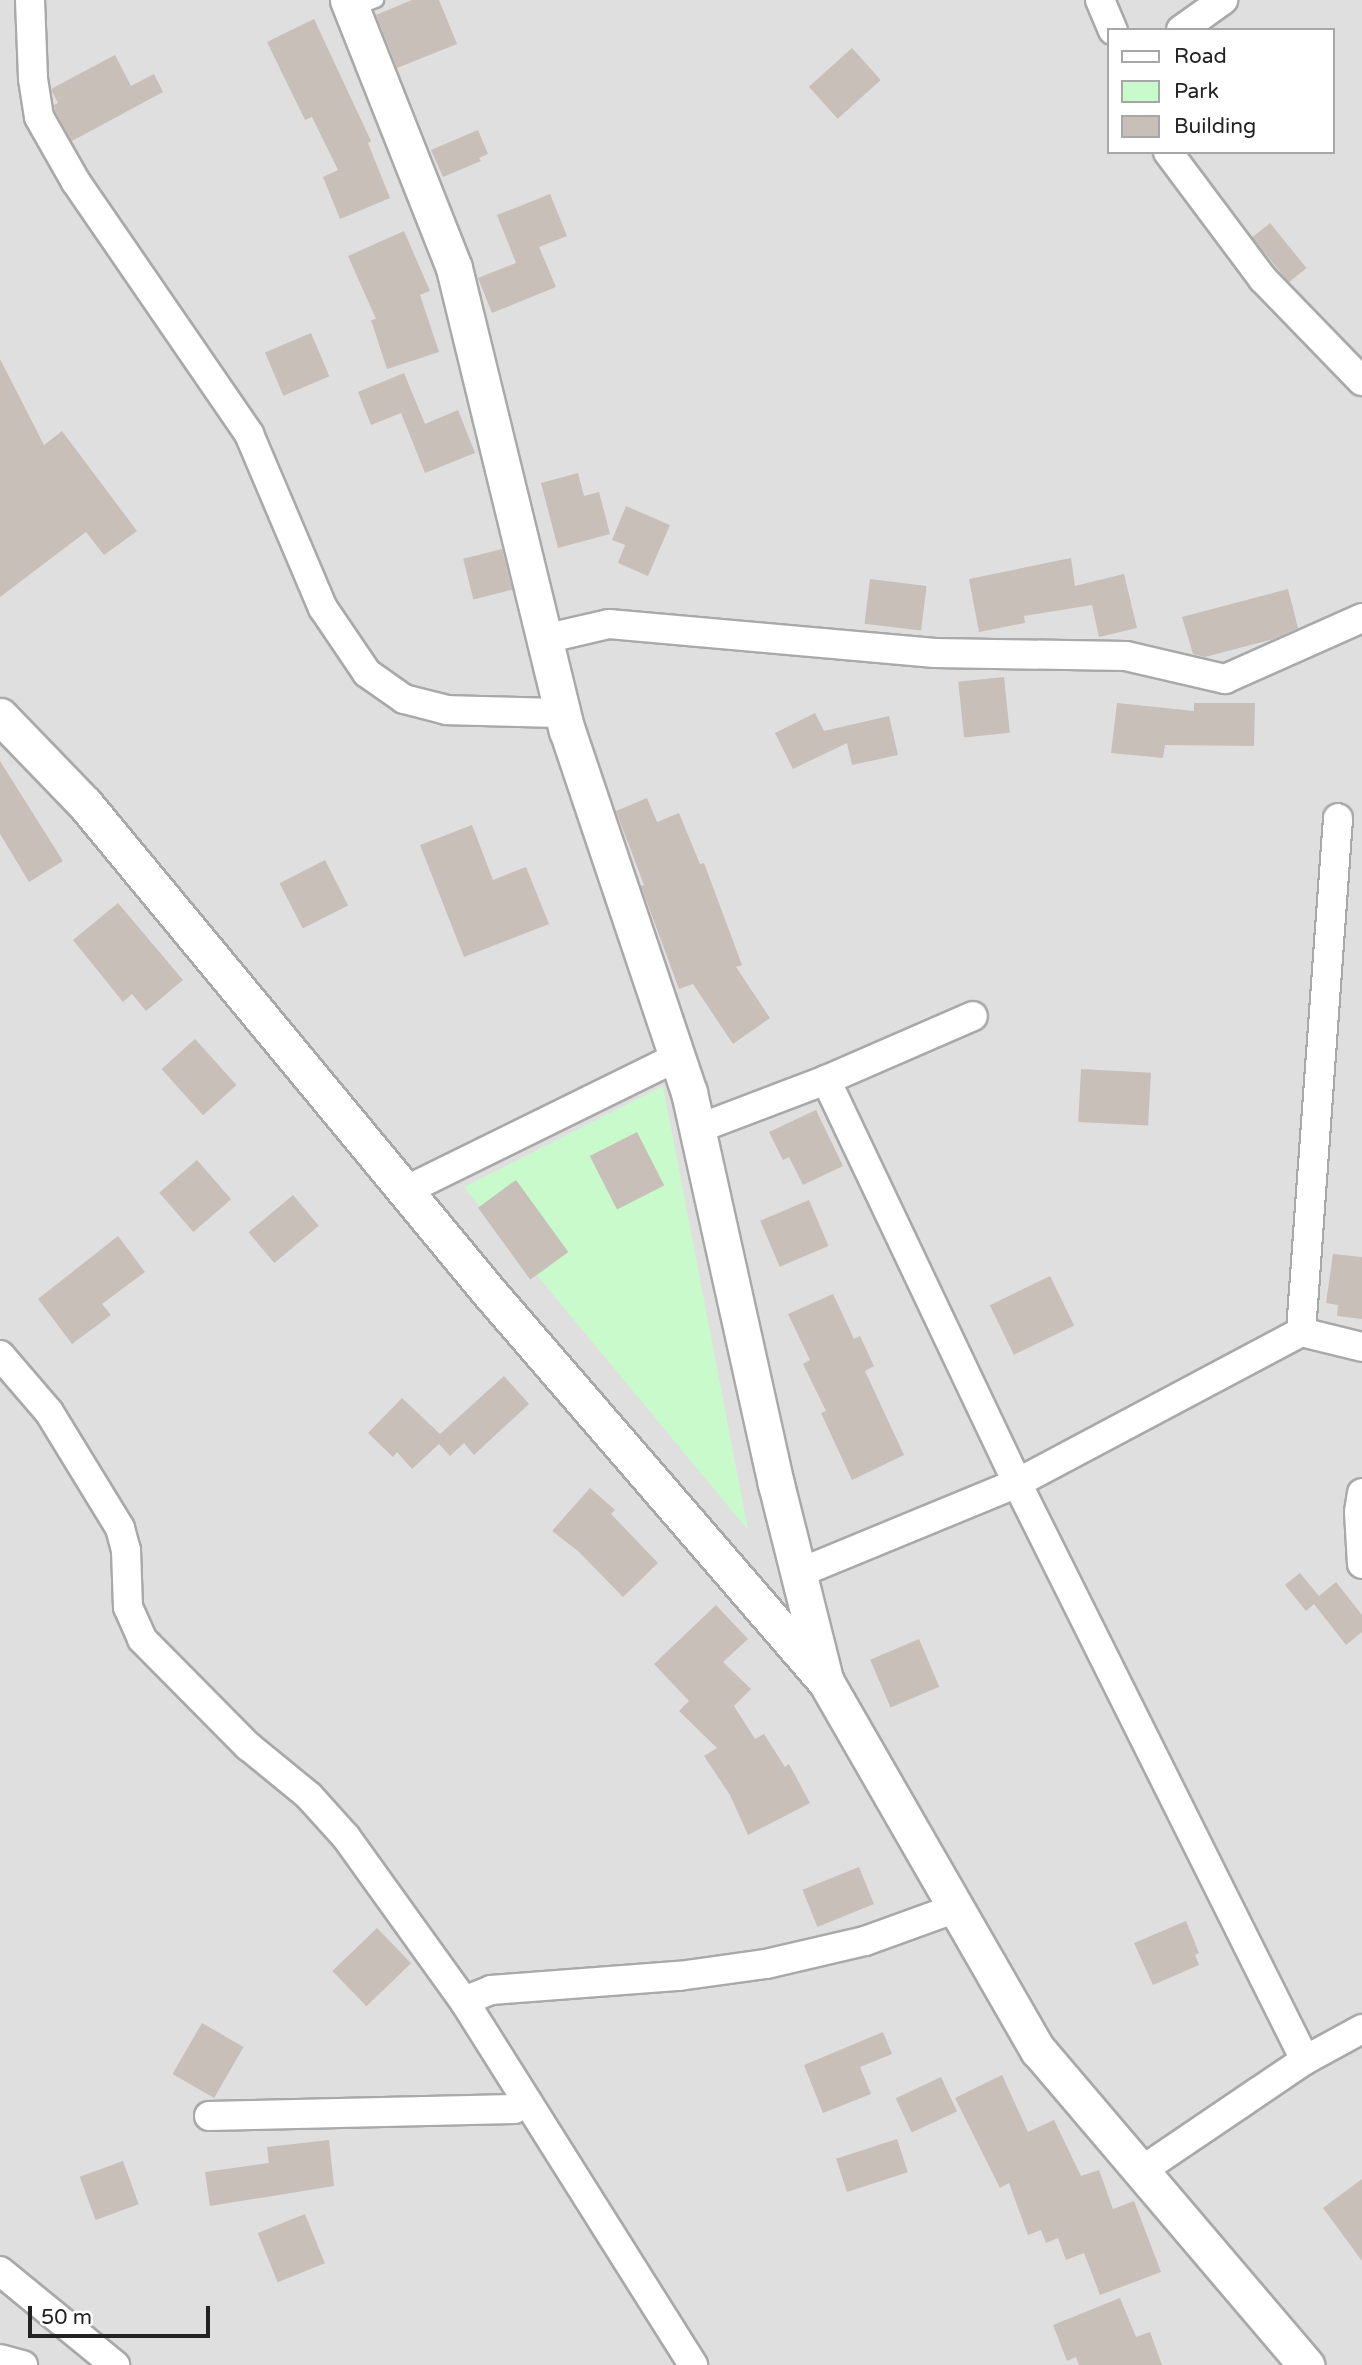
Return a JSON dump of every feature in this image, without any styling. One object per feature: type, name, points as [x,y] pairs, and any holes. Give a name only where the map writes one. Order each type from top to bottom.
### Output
[{"type":"street","points":[[30,0],[33,79],[39,117],[76,183],[250,434],[323,608],[367,673],[404,699],[447,710],[563,713]]},
{"type":"street","points":[[1100,0],[1112,28]]},
{"type":"street","points":[[1184,28],[1223,0]]},
{"type":"street","points":[[359,3],[454,268],[563,713],[677,1057],[697,1129],[826,1682]]},
{"type":"street","points":[[1169,154],[1263,279],[1362,381]]},
{"type":"street","points":[[544,639],[609,624],[934,653],[1126,656],[1225,679],[1362,618]]},
{"type":"street","points":[[0,716],[85,804],[405,1191],[826,1682],[1038,2050],[1306,2365]]},
{"type":"street","points":[[1301,1332],[1338,818]]},
{"type":"street","points":[[697,1129],[826,1080],[973,1016]]},
{"type":"street","points":[[405,1191],[677,1057]]},
{"type":"street","points":[[826,1080],[1017,1483],[1305,2060]]},
{"type":"street","points":[[799,1573],[1017,1483],[1301,1332],[1362,1347]]},
{"type":"street","points":[[0,1355],[49,1412],[120,1528],[127,1550],[128,1607],[142,1639],[248,1746],[280,1770],[328,1816],[464,2001],[693,2365]]},
{"type":"street","points":[[1362,1493],[1359,1513],[1362,1564]]},
{"type":"street","points":[[464,2001],[491,1990],[679,1976],[766,1964],[865,1941],[956,1908]]},
{"type":"street","points":[[1141,2171],[1305,2060],[1362,2029]]},
{"type":"street","points":[[209,2116],[514,2109],[527,2102]]},
{"type":"street","points":[[0,2271],[116,2365]]},
{"type":"street","points":[[0,2359],[23,2365]]},
{"type":"shaded area","points":[[0,0],[1362,0],[1362,2365],[0,2365]]},
{"type":"green space","points":[[663,1086],[748,1530],[464,1187]]},
{"type":"building","points":[[412,0],[439,0],[457,44],[397,68],[376,15]]},
{"type":"building","points":[[314,19],[371,141],[368,143],[390,198],[340,219],[323,177],[338,170],[312,117],[305,120],[267,42]]},
{"type":"building","points":[[852,48],[881,80],[838,119],[809,87]]},
{"type":"building","points":[[115,55],[131,86],[154,74],[163,92],[72,141],[55,111],[54,105],[58,103],[51,89]]},
{"type":"building","points":[[478,130],[488,154],[479,158],[481,161],[443,177],[431,150]]},
{"type":"building","points":[[550,194],[567,236],[539,247],[556,287],[492,313],[478,278],[516,263],[497,215]]},
{"type":"building","points":[[1270,223],[1307,268],[1289,283],[1252,237]]},
{"type":"building","points":[[404,231],[430,291],[420,295],[439,352],[387,369],[371,320],[376,319],[348,256]]},
{"type":"building","points":[[311,333],[329,376],[283,396],[265,353]]},
{"type":"building","points":[[0,359],[44,445],[62,431],[137,531],[104,555],[86,532],[0,597]]},
{"type":"building","points":[[404,373],[425,424],[458,410],[475,453],[425,473],[401,413],[371,425],[358,392]]},
{"type":"building","points":[[578,473],[584,496],[599,492],[610,534],[558,548],[541,483]]},
{"type":"building","points":[[626,506],[670,525],[648,576],[618,563],[625,545],[612,540]]},
{"type":"building","points":[[502,549],[512,590],[473,599],[463,559]]},
{"type":"building","points":[[1071,558],[1075,586],[1124,574],[1137,628],[1099,637],[1092,605],[1024,616],[1025,623],[979,632],[969,579]]},
{"type":"building","points":[[870,579],[927,586],[921,631],[865,624]]},
{"type":"building","points":[[1288,589],[1298,628],[1274,639],[1205,657],[1193,654],[1182,617]]},
{"type":"building","points":[[1004,677],[1010,733],[964,738],[958,682]]},
{"type":"building","points":[[1117,703],[1194,711],[1194,703],[1255,703],[1254,746],[1165,745],[1163,758],[1111,753]]},
{"type":"building","points":[[815,713],[824,731],[889,716],[898,755],[852,765],[847,743],[793,769],[775,733]]},
{"type":"building","points":[[0,761],[63,861],[29,882],[0,834]]},
{"type":"building","points":[[647,798],[657,822],[679,813],[700,864],[704,863],[742,965],[736,967],[770,1018],[733,1044],[693,984],[679,989],[641,886],[644,885],[616,811]]},
{"type":"building","points":[[472,825],[493,880],[526,867],[549,924],[464,957],[420,845]]},
{"type":"building","points":[[325,860],[348,905],[303,929],[280,883]]},
{"type":"building","points":[[118,903],[183,980],[146,1011],[132,994],[123,1002],[73,940]]},
{"type":"building","points":[[195,1039],[236,1085],[203,1115],[162,1069]]},
{"type":"building","points":[[1081,1069],[1151,1073],[1148,1126],[1078,1122]]},
{"type":"building","points":[[816,1110],[843,1166],[803,1185],[789,1157],[783,1160],[769,1132]]},
{"type":"building","points":[[637,1132],[664,1185],[617,1210],[590,1156]]},
{"type":"building","points":[[197,1160],[231,1199],[193,1232],[159,1193]]},
{"type":"building","points":[[516,1180],[568,1252],[530,1280],[478,1208]]},
{"type":"building","points":[[293,1195],[319,1226],[274,1263],[249,1232]]},
{"type":"building","points":[[809,1200],[829,1246],[780,1267],[760,1221]]},
{"type":"building","points":[[118,1236],[145,1272],[102,1304],[111,1315],[72,1344],[38,1299]]},
{"type":"building","points":[[1333,1254],[1362,1257],[1362,1319],[1337,1316],[1338,1305],[1326,1303]]},
{"type":"building","points":[[1050,1276],[1074,1325],[1014,1355],[990,1305]]},
{"type":"building","points":[[833,1294],[854,1339],[860,1336],[874,1366],[865,1371],[904,1455],[852,1480],[821,1413],[826,1411],[803,1364],[810,1360],[788,1314]]},
{"type":"building","points":[[504,1376],[529,1404],[474,1455],[464,1443],[450,1456],[439,1444],[412,1469],[397,1452],[393,1457],[368,1433],[402,1398],[440,1434]]},
{"type":"building","points":[[590,1488],[615,1510],[611,1514],[658,1563],[623,1597],[578,1551],[552,1531]]},
{"type":"building","points":[[1300,1573],[1319,1596],[1336,1582],[1362,1615],[1362,1632],[1346,1645],[1314,1604],[1306,1611],[1285,1585]]},
{"type":"building","points":[[716,1605],[748,1639],[723,1662],[751,1689],[734,1706],[755,1739],[764,1734],[785,1767],[789,1764],[810,1803],[748,1835],[730,1795],[704,1756],[717,1748],[679,1711],[689,1701],[654,1664]]},
{"type":"building","points":[[919,1639],[939,1687],[891,1708],[870,1660]]},
{"type":"building","points":[[859,1867],[874,1904],[817,1927],[802,1890]]},
{"type":"building","points":[[1186,1921],[1199,1953],[1195,1955],[1199,1965],[1153,1985],[1134,1943]]},
{"type":"building","points":[[377,1928],[411,1963],[366,2006],[332,1971]]},
{"type":"building","points":[[202,2023],[244,2047],[214,2098],[173,2074]]},
{"type":"building","points":[[883,2032],[892,2054],[860,2067],[871,2094],[823,2113],[804,2065]]},
{"type":"building","points":[[1002,2075],[1028,2132],[1054,2120],[1081,2176],[1099,2170],[1113,2209],[1134,2201],[1161,2272],[1100,2295],[1084,2253],[1066,2260],[1058,2238],[1046,2243],[1041,2230],[1028,2235],[1009,2183],[1000,2188],[955,2098]]},
{"type":"building","points":[[941,2077],[957,2111],[912,2133],[896,2098]]},
{"type":"building","points":[[897,2139],[908,2172],[847,2192],[836,2159]]},
{"type":"building","points":[[329,2140],[334,2186],[210,2206],[205,2172],[269,2163],[267,2147]]},
{"type":"building","points":[[123,2161],[139,2204],[96,2220],[80,2177]]},
{"type":"building","points":[[1362,2179],[1362,2261],[1323,2208]]},
{"type":"building","points":[[305,2214],[325,2263],[278,2282],[258,2233]]},
{"type":"building","points":[[1120,2298],[1136,2337],[1150,2332],[1162,2365],[1079,2365],[1076,2357],[1067,2361],[1053,2325]]}]
